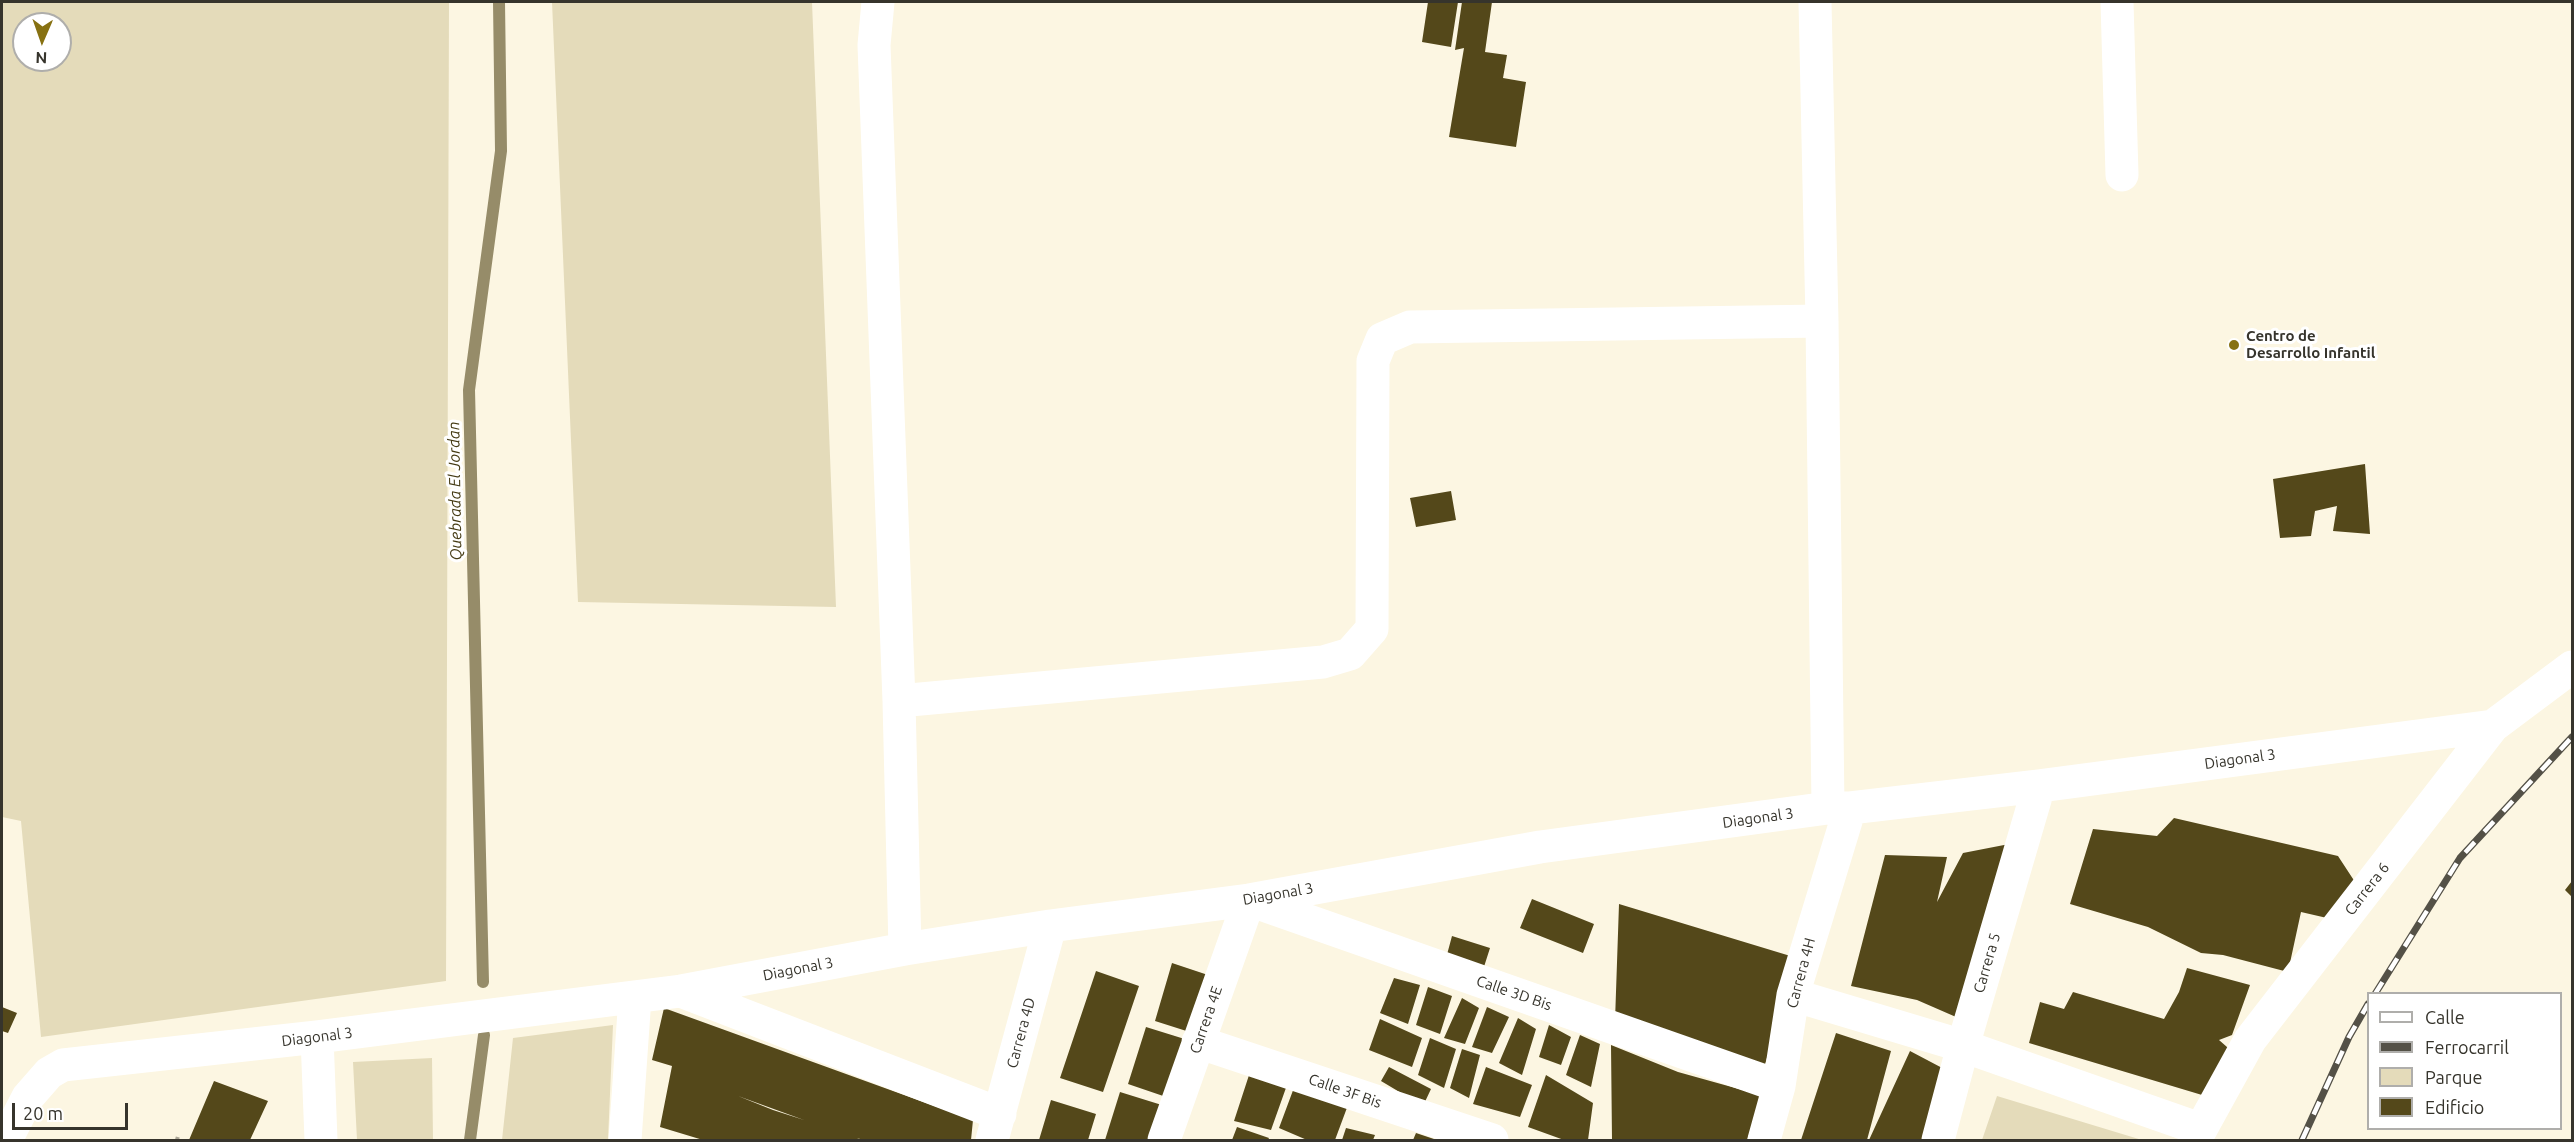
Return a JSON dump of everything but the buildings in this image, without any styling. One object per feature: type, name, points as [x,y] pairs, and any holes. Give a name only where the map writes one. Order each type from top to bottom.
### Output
[{"type":"street","points":[[879,2],[874,45],[899,701],[905,949]]},
{"type":"street","name":"Carrera 4H","points":[[1764,1140],[1779,1086],[1793,995],[1839,808],[1822,321],[1815,2]]},
{"type":"street","points":[[2118,2],[2122,175]]},
{"type":"street","points":[[899,701],[1323,662],[1350,654],[1372,629],[1372,361],[1382,339],[1410,327],[1822,321]]},
{"type":"street","name":"Carrera 6","points":[[2197,1135],[2250,1040],[2493,726],[2572,667]]},
{"type":"street","name":"Diagonal 3","points":[[6,1140],[28,1097],[49,1074],[63,1065],[317,1037],[681,991],[905,949],[1050,926],[1249,900],[1540,847],[1839,808],[2039,786],[2493,726]]},
{"type":"street","name":"Carrera 5","points":[[1938,1140],[2039,786]]},
{"type":"street","name":"Carrera 4E","points":[[1164,1140],[1249,900]]},
{"type":"street","name":"Calle 3D Bis","points":[[1249,900],[1779,1086]]},
{"type":"street","name":"Carrera 4D","points":[[996,1127],[1050,926]]},
{"type":"street","points":[[681,991],[996,1127]]},
{"type":"street","points":[[1793,995],[1963,1046],[2197,1135]]},
{"type":"street","points":[[625,1140],[635,997]]},
{"type":"street","points":[[317,1037],[321,1140]]},
{"type":"street","name":"Calle 3F Bis","points":[[1198,1042],[1492,1140]]},
{"type":"green space","points":[[2,2],[449,2],[446,981],[41,1037],[21,821],[2,817]]},
{"type":"green space","points":[[552,2],[812,2],[836,607],[578,602]]},
{"type":"green space","points":[[613,1025],[608,1140],[502,1140],[513,1038]]},
{"type":"green space","points":[[432,1058],[433,1140],[357,1140],[353,1062]]},
{"type":"green space","points":[[1997,1096],[2142,1140],[1982,1140]]},
{"type":"waterway","name":"Quebrada El Jordan","points":[[483,982],[469,390],[501,151],[499,2]]},
{"type":"waterway","name":"Quebrada El Jordan","points":[[470,1140],[484,1035]]},
{"type":"railway","points":[[2376,992],[2460,858],[2572,737]]},
{"type":"railway","points":[[2302,1140],[2349,1037],[2367,1006]]},
{"type":"place","name":"Centro de Desarrollo Infantil","points":[[2234,345]]}]
